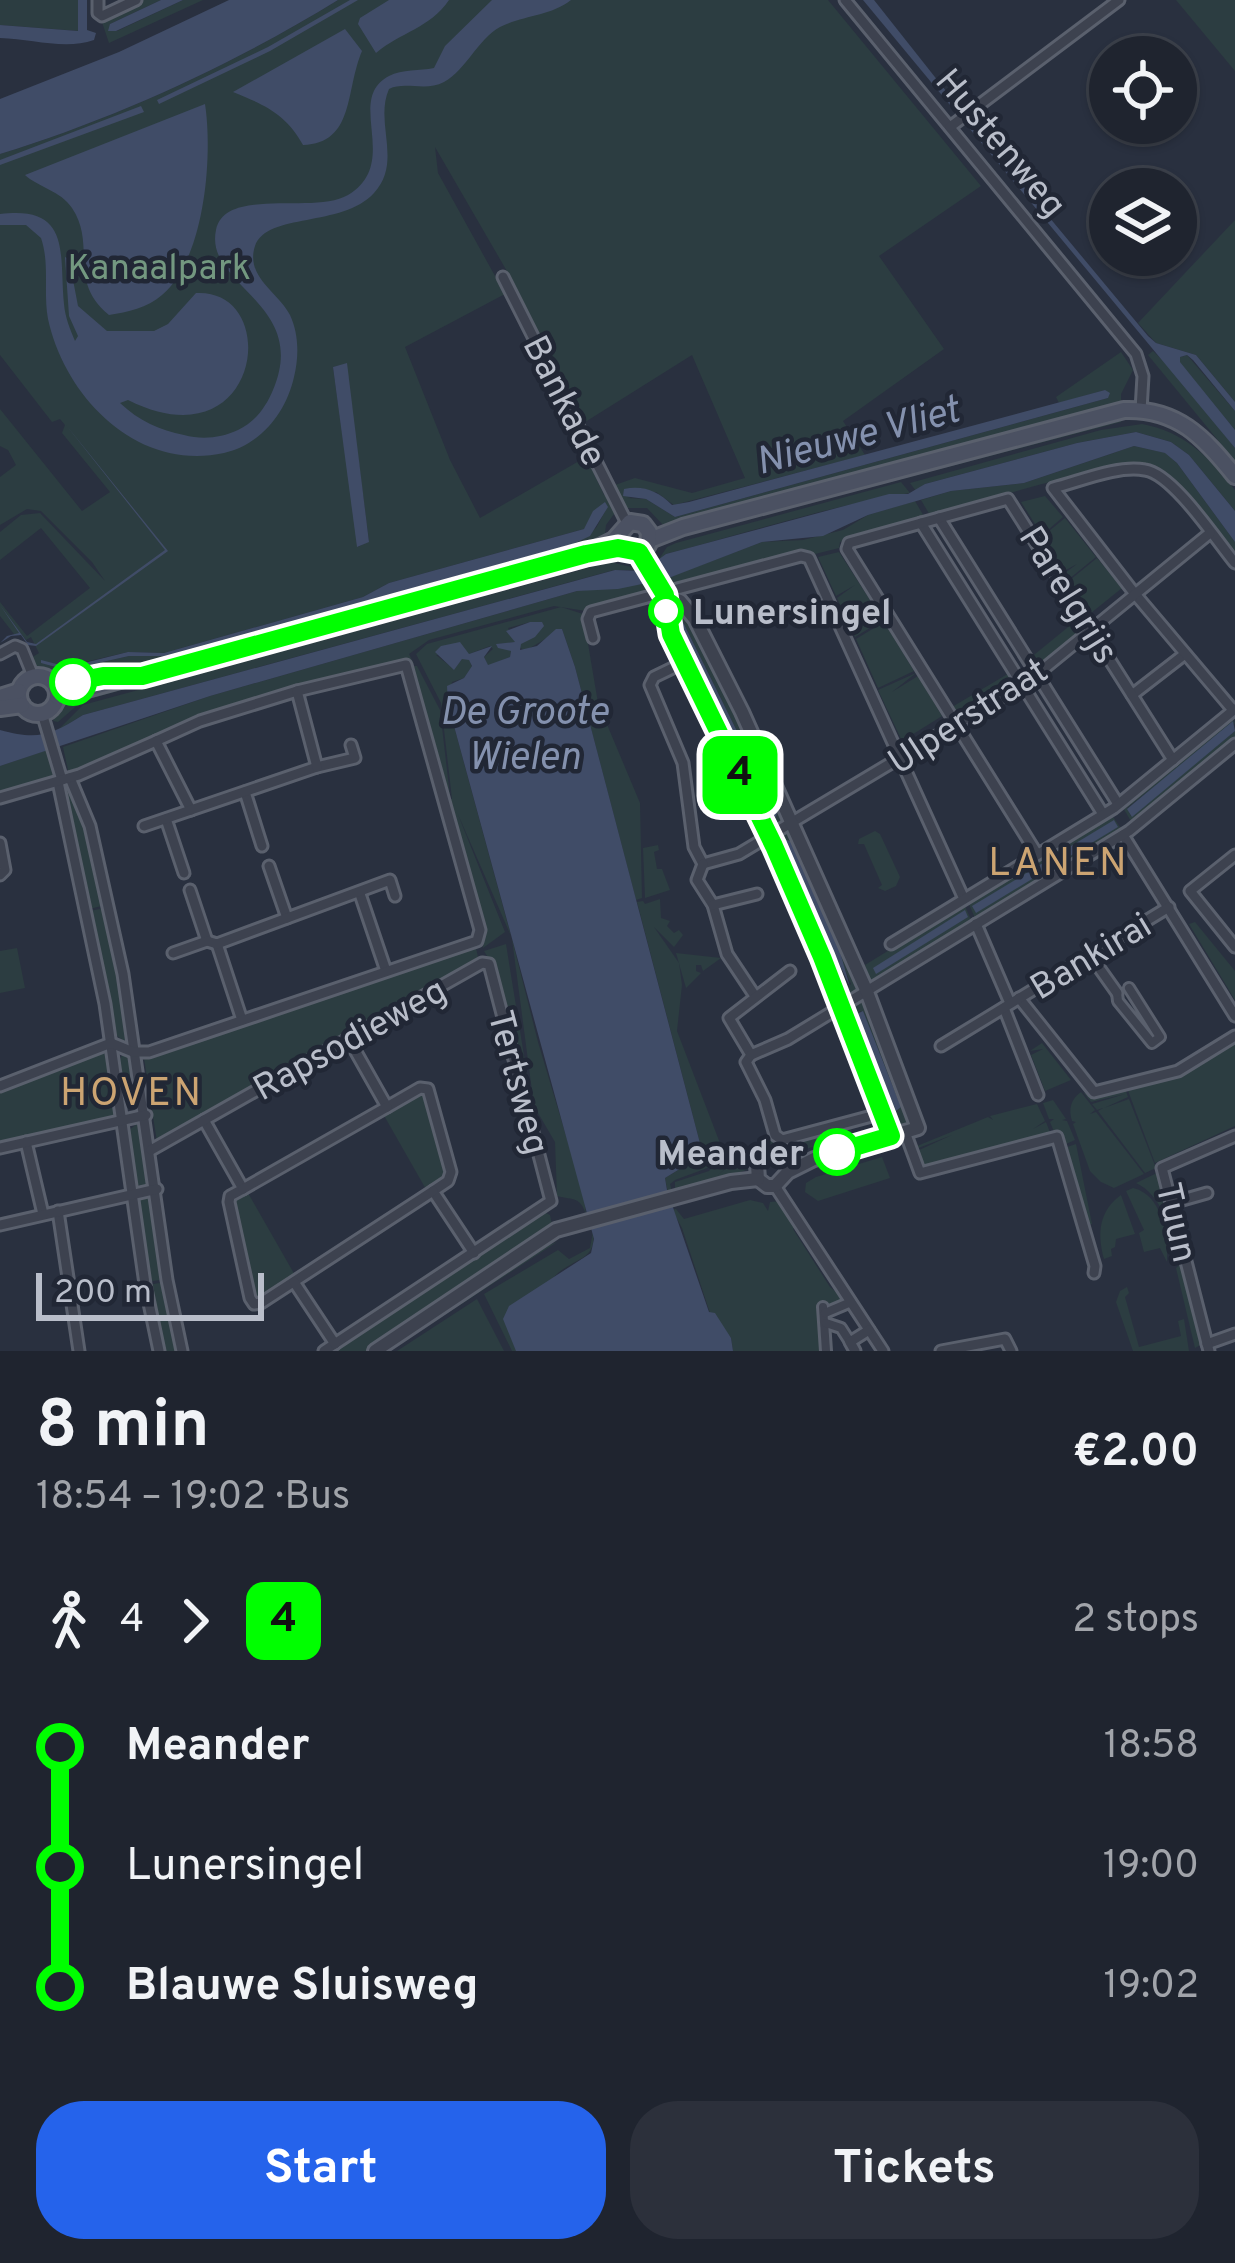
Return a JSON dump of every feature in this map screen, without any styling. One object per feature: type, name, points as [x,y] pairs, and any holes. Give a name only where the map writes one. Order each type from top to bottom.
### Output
[{"type":"main road","points":[[56,691],[103,676],[142,676],[1124,410],[1167,415],[1195,430],[1235,476]]},
{"type":"main road","points":[[33,676],[45,677],[56,691],[52,707],[42,713],[33,713],[21,698],[22,683],[33,676]]},
{"type":"main road","points":[[0,697],[21,698]]},
{"type":"main road","points":[[0,708],[21,698]]},
{"type":"street","points":[[98,0],[102,16],[136,0]]},
{"type":"street","name":"Hustenweg","points":[[845,0],[1136,354],[1143,376],[1141,410]]},
{"type":"street","points":[[950,127],[1119,0]]},
{"type":"street","name":"Bankade","points":[[502,277],[636,539]]},
{"type":"street","points":[[891,944],[1118,805],[1234,710],[1052,491],[1126,470],[1152,471],[1168,482],[1235,563]]},
{"type":"street","name":"Parelgrijs","points":[[930,521],[1008,499],[1173,760]]},
{"type":"street","points":[[930,521],[1118,805]]},
{"type":"street","points":[[930,521],[1022,684],[1103,814]]},
{"type":"street","points":[[930,521],[849,543],[847,549],[1037,854]]},
{"type":"street","name":"Ulperstraat","points":[[703,864],[736,855],[1036,675],[1210,533]]},
{"type":"street","points":[[636,539],[663,591],[667,621],[769,836],[843,1007],[883,1113],[920,1173],[1054,1138],[1063,1147],[1094,1273]]},
{"type":"street","points":[[592,638],[591,612],[801,556],[809,558],[964,899]]},
{"type":"street","points":[[663,591],[680,602],[702,631],[794,821],[918,1127],[814,1159],[767,1186],[757,1174]]},
{"type":"street","points":[[0,654],[15,646],[22,649],[33,676]]},
{"type":"street","points":[[1132,694],[1185,653]]},
{"type":"street","points":[[686,662],[654,677],[650,685],[683,764],[694,847],[703,864],[697,880],[712,905],[727,954],[755,996]]},
{"type":"street","points":[[0,799],[64,780],[200,721],[398,664],[408,667],[480,935],[477,941],[242,1020],[137,1053],[111,1043],[0,1086]]},
{"type":"street","points":[[296,691],[317,767]]},
{"type":"street","points":[[42,713],[64,780],[159,1351]]},
{"type":"street","points":[[156,741],[190,810]]},
{"type":"street","points":[[883,1113],[778,1138],[746,1063],[751,1055],[843,1007],[1123,835],[1235,744]]},
{"type":"street","points":[[144,826],[355,758],[351,746]]},
{"type":"street","points":[[64,780],[84,803],[96,847],[137,1053],[167,1280],[182,1351]]},
{"type":"street","points":[[245,792],[262,846]]},
{"type":"street","points":[[166,819],[184,873]]},
{"type":"street","points":[[1123,835],[1235,1016]]},
{"type":"street","points":[[0,843],[5,870],[0,875]]},
{"type":"street","points":[[1235,855],[1190,892],[1235,947]]},
{"type":"street","points":[[269,866],[287,918]]},
{"type":"street","points":[[173,953],[360,894],[390,880],[395,896]]},
{"type":"street","points":[[190,890],[242,1020]]},
{"type":"street","points":[[360,894],[386,971]]},
{"type":"street","points":[[712,905],[757,894]]},
{"type":"street","name":"Bankirai","points":[[941,1046],[1169,908]]},
{"type":"street","name":"Bankirai","points":[[976,924],[1011,1003]]},
{"type":"street","points":[[1090,955],[1118,1001],[1152,1042],[1160,1037],[1129,988]]},
{"type":"street","name":"Rapsodieweg","points":[[151,1150],[486,962]]},
{"type":"street","name":"Tertsweg","points":[[474,1253],[549,1204],[486,962]]},
{"type":"street","points":[[751,1055],[729,1018],[790,971]]},
{"type":"street","points":[[1011,1003],[1094,1092],[1178,1072],[1235,1036]]},
{"type":"street","points":[[1011,1003],[1038,1095]]},
{"type":"street","points":[[348,1039],[387,1107]]},
{"type":"street","points":[[420,1088],[428,1089],[451,1172],[448,1181],[254,1304],[229,1202],[230,1196],[243,1189],[420,1088]]},
{"type":"street","points":[[0,1148],[146,1115]]},
{"type":"street","points":[[204,1120],[243,1189]]},
{"type":"street","name":"Tuun","points":[[1208,1347],[1162,1168],[1235,1136]]},
{"type":"street","points":[[26,1142],[43,1214]]},
{"type":"street","points":[[375,1351],[556,1231],[757,1174],[767,1155],[782,1176],[790,1208],[883,1351]]},
{"type":"street","points":[[0,1225],[157,1189]]},
{"type":"street","points":[[324,1351],[474,1253],[433,1191]]},
{"type":"street","points":[[1172,1203],[1207,1193]]},
{"type":"street","points":[[58,1210],[80,1351]]},
{"type":"street","points":[[294,1282],[335,1344]]},
{"type":"street","points":[[824,1314],[850,1302]]},
{"type":"street","points":[[824,1314],[852,1346],[869,1330]]},
{"type":"street","points":[[824,1314],[826,1351]]},
{"type":"street","points":[[1208,1347],[1235,1334]]},
{"type":"street","points":[[940,1351],[1006,1339],[1011,1351]]},
{"type":"green space","points":[[0,0],[78,0],[79,31],[0,25]]},
{"type":"green space","points":[[139,0],[161,0],[110,24],[110,30],[183,0],[203,0],[109,43],[101,19]]},
{"type":"green space","name":"Kanaalpark","points":[[338,0],[828,0],[981,186],[879,256],[944,349],[843,421],[865,455],[674,505],[656,492],[627,498],[646,499],[675,517],[1108,398],[1105,390],[1059,403],[1056,397],[1121,352],[1133,370],[1121,404],[664,526],[647,508],[623,508],[612,486],[635,478],[692,493],[745,478],[692,355],[582,424],[508,273],[435,147],[438,173],[505,294],[405,347],[450,460],[480,518],[586,457],[604,495],[609,492],[617,510],[606,525],[604,542],[128,673],[90,669],[56,677],[36,666],[31,658],[39,653],[31,637],[26,640],[14,634],[0,616],[0,602],[27,636],[90,588],[41,528],[0,560],[0,532],[21,515],[40,513],[105,581],[41,511],[27,509],[0,525],[0,477],[16,465],[0,446],[0,409],[82,511],[110,492],[62,433],[65,425],[60,419],[52,422],[0,355],[0,154],[131,106]],"holes":[[[346,364],[369,541],[358,547],[333,367]],[[608,506],[596,528],[573,544],[164,656],[129,656],[67,670],[63,667],[128,652],[164,653],[363,597],[389,583],[584,529]]]},
{"type":"green space","points":[[1176,0],[1235,0],[1235,71]]},
{"type":"green space","points":[[1235,220],[1235,402],[1196,355],[1156,343],[1138,323],[1182,276],[1197,276],[1197,260]]},
{"type":"green space","points":[[1153,351],[1179,376],[1235,448],[1235,461],[1148,355]]},
{"type":"green space","points":[[1187,355],[1235,411],[1235,430],[1179,362]]},
{"type":"green space","points":[[1123,417],[1121,422],[666,540],[666,537]]},
{"type":"green space","points":[[1142,424],[1171,433],[1205,457],[1235,490],[1235,511],[1189,455],[1171,442],[1136,432],[1077,443],[925,484],[916,491],[910,483],[1101,430]]},
{"type":"green space","points":[[1134,446],[1166,453],[1177,463],[1235,542],[1235,556],[1179,487],[1160,472],[1141,468],[1083,474],[931,517],[921,500],[951,491],[1024,483]]},
{"type":"green space","points":[[901,482],[910,493],[666,554],[657,562],[676,543]]},
{"type":"green space","points":[[1045,496],[1063,517],[1042,535],[1021,502]]},
{"type":"green space","points":[[915,501],[925,518],[840,542],[839,548],[811,555],[804,550],[669,587],[664,579],[762,542],[803,540],[843,530],[868,515]]},
{"type":"green space","points":[[1065,518],[1096,557],[1069,579],[1065,573],[1077,564],[1064,571],[1043,536]]},
{"type":"green space","points":[[839,552],[883,620],[855,637],[837,598],[855,585],[836,596],[818,557]]},
{"type":"green space","points":[[608,556],[82,701],[58,722],[53,721],[66,699]]},
{"type":"green space","points":[[1097,558],[1122,588],[1091,613],[1070,580]]},
{"type":"green space","points":[[610,562],[644,570],[614,570],[83,715],[57,731],[83,705]]},
{"type":"green space","points":[[649,583],[654,592],[586,611],[554,606],[429,640],[409,654],[414,664],[405,659],[249,700],[183,724],[104,762],[68,770],[63,747],[210,696],[577,591]]},
{"type":"green space","points":[[670,600],[692,619],[787,817],[769,828],[674,635]],"holes":[[[678,612],[776,817],[771,815],[680,629]]]},
{"type":"green space","points":[[561,607],[583,614],[598,703],[640,803],[642,898],[636,900],[562,629],[525,651],[519,647],[530,622],[508,628],[516,642],[498,644],[511,651],[510,657],[488,666],[484,657],[493,649],[490,646],[469,654],[436,655],[454,669],[462,659],[469,659],[472,667],[464,678],[452,682],[448,704],[511,936],[457,812],[505,932],[483,948],[484,934],[448,799],[452,799],[441,703],[416,654],[427,644]]},
{"type":"green space","points":[[1078,619],[1083,629],[1035,669],[1029,659]]},
{"type":"green space","points":[[884,622],[914,671],[878,688],[856,639]]},
{"type":"green space","points":[[413,666],[440,710],[450,796]]},
{"type":"green space","points":[[1011,672],[1016,680],[960,714],[952,707]]},
{"type":"green space","points":[[916,673],[892,692],[918,676],[942,716],[902,741],[878,690]]},
{"type":"green space","points":[[1231,716],[1235,723],[1127,808],[1131,816],[1235,731],[1235,739],[1132,823],[1122,806]]},
{"type":"green space","points":[[47,750],[56,775],[0,794],[0,766]]},
{"type":"green space","points":[[65,787],[80,804],[106,905],[89,909],[62,791]]},
{"type":"green space","points":[[1111,814],[1122,830],[975,918],[968,902]],"holes":[[[1114,821],[1117,827],[975,912]]]},
{"type":"green space","points":[[794,830],[862,987],[844,999],[775,838]],"holes":[[[791,842],[851,984],[848,987],[786,849]]]},
{"type":"green space","points":[[875,831],[900,877],[896,886],[885,891],[878,888],[882,885],[864,844],[858,844]]},
{"type":"green space","points":[[658,845],[654,852],[657,869],[662,869],[670,890],[645,898],[643,848]]},
{"type":"green space","points":[[660,899],[661,918],[670,921],[667,926],[674,933],[679,930],[683,935],[674,947],[654,927],[679,963],[682,985],[677,1031],[723,1151],[710,1167],[675,1180],[668,1193],[665,1178],[696,1159],[701,1147],[637,902]]},
{"type":"green space","points":[[964,904],[972,922],[871,983],[865,965]]},
{"type":"green space","points":[[106,908],[129,1039],[124,1041],[113,1033],[89,911]]},
{"type":"green space","points":[[1195,922],[1235,971],[1235,1000],[1189,924]]},
{"type":"green space","points":[[512,939],[586,1215],[579,1202],[557,1196],[555,1142],[534,1106]]},
{"type":"green space","points":[[475,944],[478,957],[447,978],[157,1142],[144,1058]]},
{"type":"green space","points":[[506,944],[532,1105],[530,1106],[484,951]]},
{"type":"green space","points":[[17,948],[25,988],[0,993],[0,951]]},
{"type":"green space","points":[[676,953],[721,958],[703,971],[696,965],[701,973],[686,988]]},
{"type":"green space","points":[[865,999],[908,1106],[910,1125],[893,1129],[848,1011]],"holes":[[[859,1011],[901,1107],[896,1111]]]},
{"type":"green space","points":[[1235,1040],[1235,1126],[1155,1163],[1127,1088],[1180,1073]]},
{"type":"green space","points":[[1042,1043],[1071,1080],[1045,1091],[1031,1055],[1043,1049],[1030,1051]]},
{"type":"green space","points":[[106,1048],[116,1116],[0,1144],[0,1090]]},
{"type":"green space","points":[[123,1054],[134,1058],[138,1111],[125,1107],[118,1062]]},
{"type":"green space","points":[[1125,1088],[1128,1097],[1104,1108],[1129,1099],[1156,1168],[1145,1173],[1098,1111],[1103,1108],[1097,1110],[1092,1104],[1125,1094],[1091,1102],[1083,1092],[1091,1097]]},
{"type":"green space","points":[[425,1091],[449,1174],[427,1191],[382,1112]]},
{"type":"green space","points":[[1081,1092],[1095,1110],[1090,1114],[1096,1112],[1144,1174],[1114,1188],[1090,1171],[1070,1112]]},
{"type":"green space","points":[[1053,1100],[1075,1140],[1066,1144],[1063,1133],[1055,1134],[1050,1122],[1054,1119],[1049,1119],[1043,1103]]},
{"type":"green space","points":[[1037,1104],[1045,1121],[1033,1129],[1046,1122],[1051,1135],[929,1167],[921,1163],[917,1151],[952,1135],[917,1146],[988,1117],[993,1120],[990,1116]]},
{"type":"green space","points":[[138,1123],[143,1126],[149,1185],[143,1187],[134,1183],[128,1131]]},
{"type":"green space","points":[[851,1125],[852,1135],[796,1152],[785,1147],[785,1143]]},
{"type":"green space","points":[[773,1138],[777,1149],[791,1159],[782,1156],[704,1186],[750,1149]]},
{"type":"green space","points":[[1076,1144],[1092,1224],[1088,1225],[1067,1147]]},
{"type":"green space","points":[[725,1155],[730,1164],[714,1179],[675,1191],[675,1182],[709,1171]]},
{"type":"green space","points":[[882,1157],[890,1178],[818,1201],[805,1192],[806,1183],[816,1177]]},
{"type":"green space","points":[[1159,1172],[1179,1258],[1172,1254],[1171,1236],[1159,1205],[1136,1183]]},
{"type":"green space","points":[[1133,1188],[1157,1207],[1165,1229],[1167,1262],[1160,1248],[1144,1252],[1139,1233],[1144,1230],[1126,1191]]},
{"type":"green space","points":[[248,1193],[296,1277],[261,1300],[253,1298],[233,1201]]},
{"type":"green space","points":[[1121,1195],[1135,1234],[1116,1239],[1112,1256],[1104,1259],[1102,1223]]},
{"type":"green space","points":[[151,1196],[165,1279],[147,1282],[137,1203]]},
{"type":"green space","points":[[750,1200],[763,1203],[768,1211],[770,1202],[780,1201],[830,1287],[847,1301],[831,1308],[820,1305],[822,1351],[733,1351],[731,1338],[710,1313],[672,1210],[684,1219]]},
{"type":"green space","points":[[544,1212],[550,1215],[553,1229],[368,1351],[332,1351]]},
{"type":"green space","points":[[593,1232],[592,1248],[552,1279],[512,1351],[484,1294],[558,1250],[569,1259],[590,1248]]},
{"type":"green space","points":[[557,1242],[389,1351],[381,1351],[536,1250]]},
{"type":"green space","points":[[1182,1263],[1204,1343],[1195,1348],[1176,1268]]},
{"type":"green space","points":[[165,1282],[180,1351],[162,1351],[148,1285]]},
{"type":"green space","points":[[1127,1287],[1125,1297],[1139,1347],[1181,1336],[1178,1321],[1184,1319],[1189,1351],[1133,1351],[1116,1302]]},
{"type":"green space","points":[[477,1299],[504,1351],[397,1351]]},
{"type":"water","points":[[78,0],[87,0],[87,30],[96,33],[94,40],[60,44],[0,38],[0,25],[78,31]]},
{"type":"water","points":[[161,0],[183,0],[108,31],[110,24]]},
{"type":"water","points":[[229,0],[338,0],[174,88],[0,154],[0,99],[119,52]]},
{"type":"water","points":[[350,0],[358,0],[270,51],[159,104],[157,100],[268,47]]},
{"type":"water","points":[[389,0],[449,0],[433,17],[376,53],[358,24]]},
{"type":"water","points":[[492,0],[571,0],[500,27],[444,82],[389,89],[384,115],[388,155],[374,193],[344,211],[274,228],[255,246],[255,267],[290,315],[297,346],[290,390],[278,415],[260,435],[224,453],[192,456],[162,451],[135,440],[88,401],[70,376],[48,319],[41,238],[26,225],[0,225],[0,214],[23,213],[51,225],[61,251],[65,309],[75,341],[65,257],[78,306],[107,331],[154,331],[168,324],[196,293],[224,299],[241,317],[248,342],[245,370],[231,394],[207,411],[173,414],[128,400],[120,403],[150,424],[184,435],[211,437],[238,430],[267,402],[281,360],[278,336],[268,316],[225,266],[217,249],[216,230],[223,217],[253,205],[314,203],[348,195],[371,166],[371,100],[377,87],[394,74],[434,68],[445,46]]},
{"type":"water","points":[[863,0],[874,0],[961,110],[955,111]]},
{"type":"water","points":[[345,29],[362,51],[340,125],[320,142],[303,145],[274,112],[233,92]]},
{"type":"water","points":[[205,104],[208,151],[203,206],[188,257],[162,295],[137,309],[109,315],[89,289],[82,236],[72,208],[25,175]]},
{"type":"water","points":[[141,106],[144,112],[0,165],[0,160]]},
{"type":"water","points":[[970,122],[1089,265],[1089,272],[969,128]]},
{"type":"water","points":[[1092,276],[1098,276],[1156,343],[1196,355],[1235,402],[1235,411],[1193,360],[1180,357],[1235,430],[1235,448]]},
{"type":"water","points":[[347,363],[369,542],[357,547],[333,367]]},
{"type":"water","points":[[1105,390],[1110,393],[1108,398],[675,517],[646,499],[623,496],[624,489],[638,488],[672,505],[689,502]]},
{"type":"water","points":[[66,425],[168,551],[36,646],[28,645],[21,635],[0,643],[7,636],[19,633],[0,605],[27,642],[36,644],[165,550]]},
{"type":"water","points":[[1136,432],[1171,442],[1189,455],[1235,511],[1235,542],[1177,463],[1165,453],[1134,446],[1024,483],[951,491],[868,515],[823,536],[762,542],[666,579],[577,591],[210,696],[0,766],[0,730],[43,734],[83,715],[615,570],[643,571],[666,554],[889,494],[908,494],[925,484],[1077,443]]},
{"type":"water","points":[[605,502],[608,507],[590,536],[573,544],[164,656],[129,656],[67,670],[41,663],[68,667],[128,652],[164,653],[363,597],[389,583],[584,529],[593,511]]},
{"type":"water","points":[[678,612],[776,817],[680,629],[674,614]]},
{"type":"water","name":"De Groote Wielen","points":[[530,622],[544,626],[520,650],[537,646],[562,629],[575,667],[701,1147],[696,1159],[665,1178],[667,1190],[709,1312],[715,1313],[731,1338],[733,1351],[516,1351],[503,1319],[509,1306],[591,1253],[594,1239],[448,704],[447,686],[464,678],[472,666],[462,659],[454,670],[435,652],[460,642],[469,654],[492,646],[484,657],[488,665],[510,657],[511,651],[496,644],[515,642],[506,631]]},
{"type":"water","points":[[1233,721],[1235,731],[1132,817],[1127,809]]},
{"type":"water","points":[[1114,820],[1118,827],[976,913],[972,906]]},
{"type":"water","points":[[786,840],[791,841],[840,952],[850,987],[786,849]]},
{"type":"water","points":[[965,910],[968,917],[876,974],[873,968]]},
{"type":"water","points":[[863,1011],[901,1107],[896,1111],[857,1014]]},
{"type":"bus line","name":"4","points":[[73,682],[142,676],[586,554],[618,548],[639,552],[665,595],[671,634],[822,957],[891,1136],[837,1152]]},
{"type":"place","name":"Lunersingel","points":[[666,611]]},
{"type":"place","name":"Meander","points":[[837,1152]]},
{"type":"district","name":"LANEN","points":[[1059,861]]},
{"type":"district","name":"HOVEN","points":[[132,1091]]},
{"type":"water label","name":"Nieuwe Vliet","points":[[857,434]]}]
